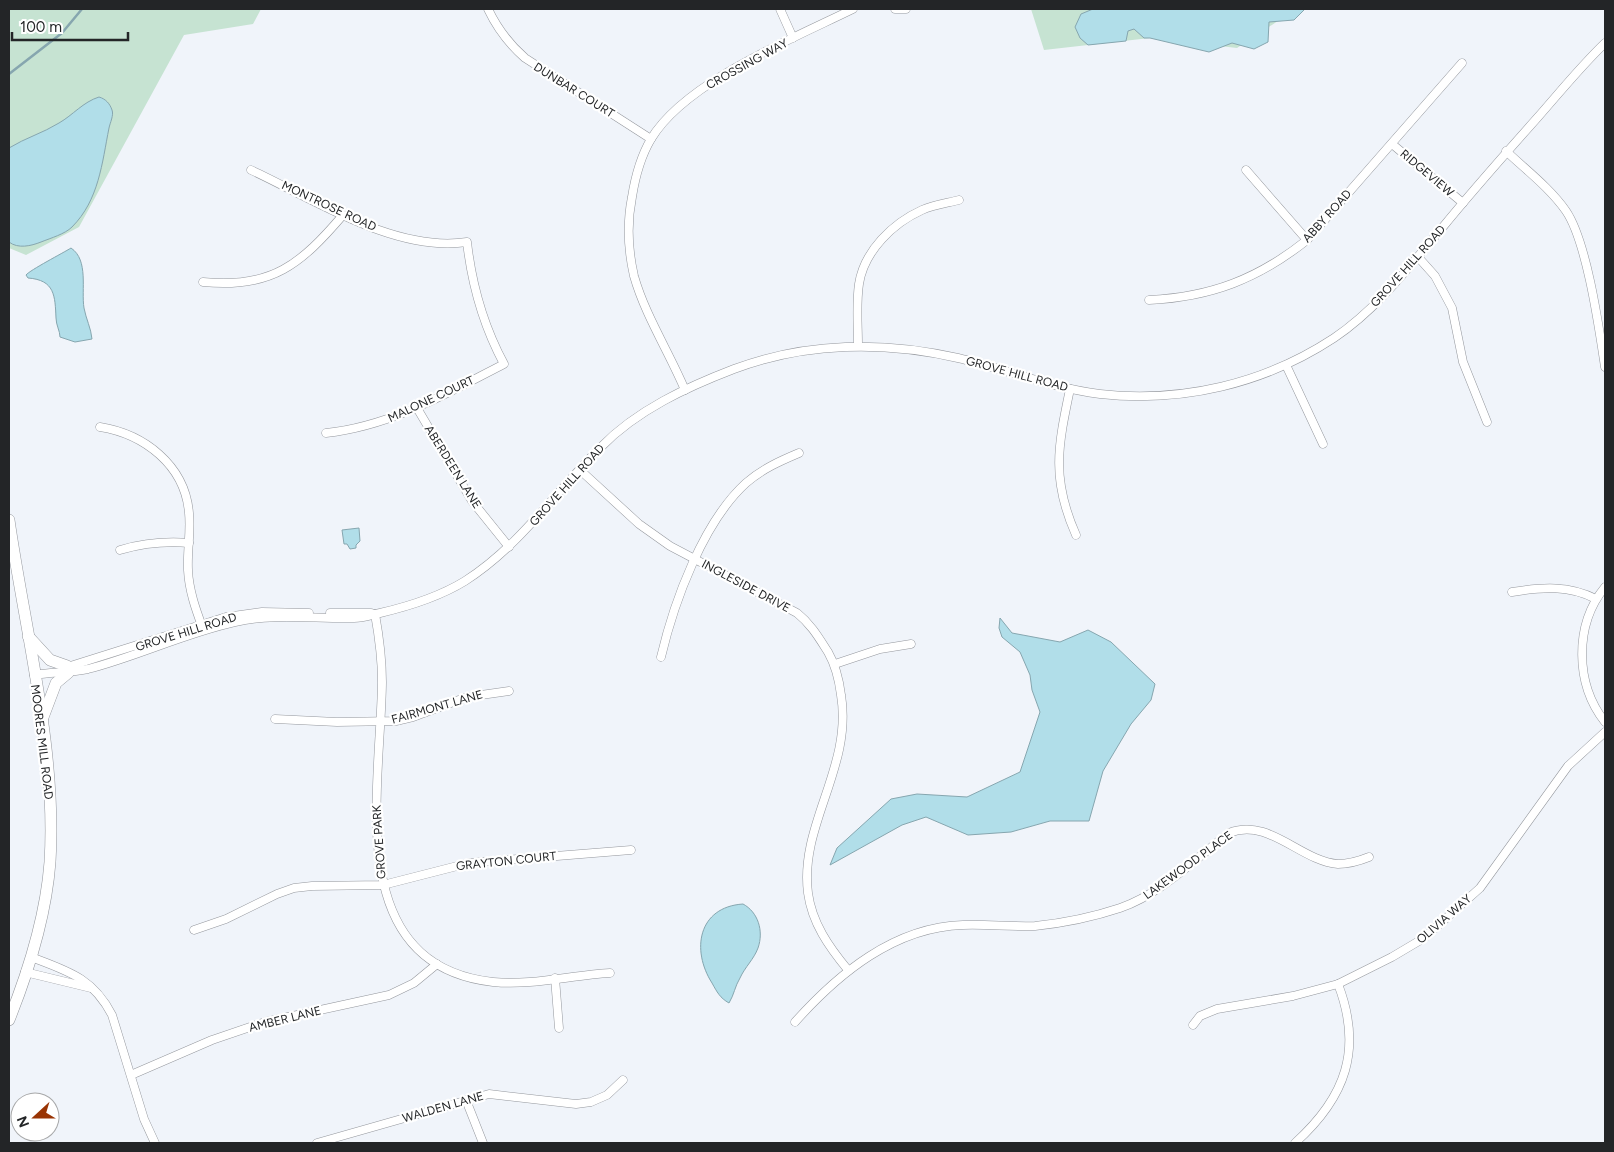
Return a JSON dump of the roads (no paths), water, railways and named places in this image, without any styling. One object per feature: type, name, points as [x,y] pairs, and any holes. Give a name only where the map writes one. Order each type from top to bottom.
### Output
[{"type":"street","name":"DUNBAR COURT","points":[[488,9],[495,24],[512,46],[525,58],[652,139]]},
{"type":"street","points":[[780,9],[793,38]]},
{"type":"street","name":"CROSSING WAY","points":[[685,390],[644,302],[631,258],[629,211],[636,177],[652,139],[683,105],[704,87],[793,38],[853,9]]},
{"type":"street","points":[[895,9],[906,9]]},
{"type":"street","name":"GROVE HILL ROAD","points":[[34,675],[65,670],[202,628],[256,618],[361,618],[405,608],[459,585],[483,569],[509,547],[602,445],[623,428],[654,406],[685,390],[732,370],[776,357],[813,349],[858,345],[921,351],[957,358],[1070,389],[1131,397],[1176,395],[1240,383],[1286,365],[1333,339],[1354,323],[1395,284],[1506,151],[1605,43]]},
{"type":"street","name":"ABBY ROAD","points":[[1149,300],[1182,298],[1236,283],[1269,267],[1307,240],[1462,63]]},
{"type":"street","name":"RIDGEVIEW","points":[[1392,144],[1463,203]]},
{"type":"street","points":[[1506,151],[1557,198],[1576,230],[1585,265],[1605,367]]},
{"type":"street","name":"MONTROSE ROAD","points":[[251,170],[343,215],[394,235],[448,245],[467,242],[471,275],[481,314],[504,364]]},
{"type":"street","points":[[1246,170],[1307,240]]},
{"type":"street","points":[[858,345],[859,284],[868,258],[878,244],[898,224],[923,209],[959,200]]},
{"type":"street","points":[[203,282],[242,283],[278,272],[309,253],[343,215]]},
{"type":"street","points":[[1418,257],[1440,284],[1452,308],[1463,362],[1487,422]]},
{"type":"street","name":"MALONE COURT","points":[[326,433],[356,428],[417,408],[504,364]]},
{"type":"street","points":[[1286,365],[1323,444]]},
{"type":"street","points":[[1070,389],[1060,439],[1058,474],[1060,492],[1076,535]]},
{"type":"street","name":"ABERDEEN LANE","points":[[417,408],[462,486],[509,547]]},
{"type":"street","points":[[100,427],[119,431],[142,441],[158,453],[172,468],[182,486],[188,504],[190,587],[202,628]]},
{"type":"street","points":[[661,657],[671,616],[696,560],[721,512],[746,483],[768,466],[800,453]]},
{"type":"street","name":"INGLESIDE DRIVE","points":[[580,470],[639,524],[670,546],[797,613],[811,626],[835,664],[843,704],[842,740],[809,855],[808,891],[818,927],[833,952],[848,970]]},
{"type":"street","name":"MOORES MILL ROAD","points":[[9,520],[41,721],[50,806],[50,864],[43,909],[31,958],[9,1020]]},
{"type":"street","points":[[120,550],[141,544],[163,541],[188,543]]},
{"type":"street","points":[[1605,587],[1590,611],[1582,669],[1592,701],[1605,722]]},
{"type":"street","points":[[1512,592],[1540,588],[1570,589],[1596,599]]},
{"type":"street","name":"GROVE PARK","points":[[376,614],[382,682],[375,789],[382,885],[392,914],[406,937],[437,964],[466,976],[492,982],[610,973]]},
{"type":"street","points":[[28,635],[50,660],[65,670],[56,683],[41,721]]},
{"type":"street","points":[[835,664],[880,649],[910,644]]},
{"type":"street","name":"FAIRMONT LANE","points":[[275,720],[379,722],[413,717],[472,696],[509,691]]},
{"type":"street","name":"OLIVIA WAY","points":[[1193,1025],[1200,1016],[1217,1009],[1293,996],[1338,984],[1406,950],[1433,931],[1480,888],[1568,766],[1605,732]]},
{"type":"street","name":"LAKEWOOD PLACE","points":[[795,1022],[848,970],[888,946],[932,930],[961,925],[1034,926],[1070,921],[1122,907],[1155,891],[1229,833],[1238,830],[1256,830],[1330,862],[1348,863],[1369,857]]},
{"type":"street","name":"GRAYTON COURT","points":[[194,930],[226,919],[277,894],[294,888],[382,885],[469,863],[631,850]]},
{"type":"street","points":[[31,958],[74,973],[104,1001],[112,1015],[155,1143]]},
{"type":"street","name":"AMBER LANE","points":[[131,1075],[212,1040],[264,1022],[390,995],[414,984],[437,964]]},
{"type":"street","points":[[25,972],[91,988]]},
{"type":"street","points":[[555,978],[559,1028]]},
{"type":"street","points":[[1295,1143],[1327,1110],[1344,1076],[1349,1031],[1346,1007],[1338,984]]},
{"type":"street","name":"WALDEN LANE","points":[[317,1143],[489,1094],[504,1094],[576,1104],[591,1102],[607,1096],[624,1080]]},
{"type":"street","points":[[466,1100],[483,1143]]},
{"type":"water","points":[[1093,9],[1305,9],[1294,20],[1269,22],[1268,42],[1254,49],[1232,43],[1209,52],[1144,38],[1134,29],[1128,31],[1126,41],[1088,45],[1080,38],[1075,27],[1081,14]]},
{"type":"water","points":[[99,97],[109,104],[113,114],[98,180],[88,205],[72,227],[62,234],[29,246],[16,246],[9,242],[9,148],[53,127],[88,102]]},
{"type":"water","points":[[71,248],[77,253],[82,268],[83,301],[92,339],[75,342],[60,337],[52,291],[44,282],[28,278],[26,275]]},
{"type":"water","points":[[359,528],[360,541],[356,548],[350,549],[347,544],[344,544],[342,530]]},
{"type":"water","points":[[1000,618],[1012,633],[1060,642],[1088,630],[1111,642],[1155,684],[1151,700],[1131,724],[1103,771],[1089,821],[1050,821],[1011,832],[968,835],[926,817],[902,825],[830,865],[837,848],[891,799],[917,794],[967,797],[1020,772],[1040,712],[1032,690],[1030,675],[1020,652],[1002,637],[999,628]]},
{"type":"water","points":[[743,904],[756,917],[760,929],[760,942],[742,974],[729,1003],[719,994],[705,970],[701,944],[703,932],[708,922],[716,913],[728,907]]},
{"type":"waterway","points":[[9,74],[62,33],[82,9]]}]
